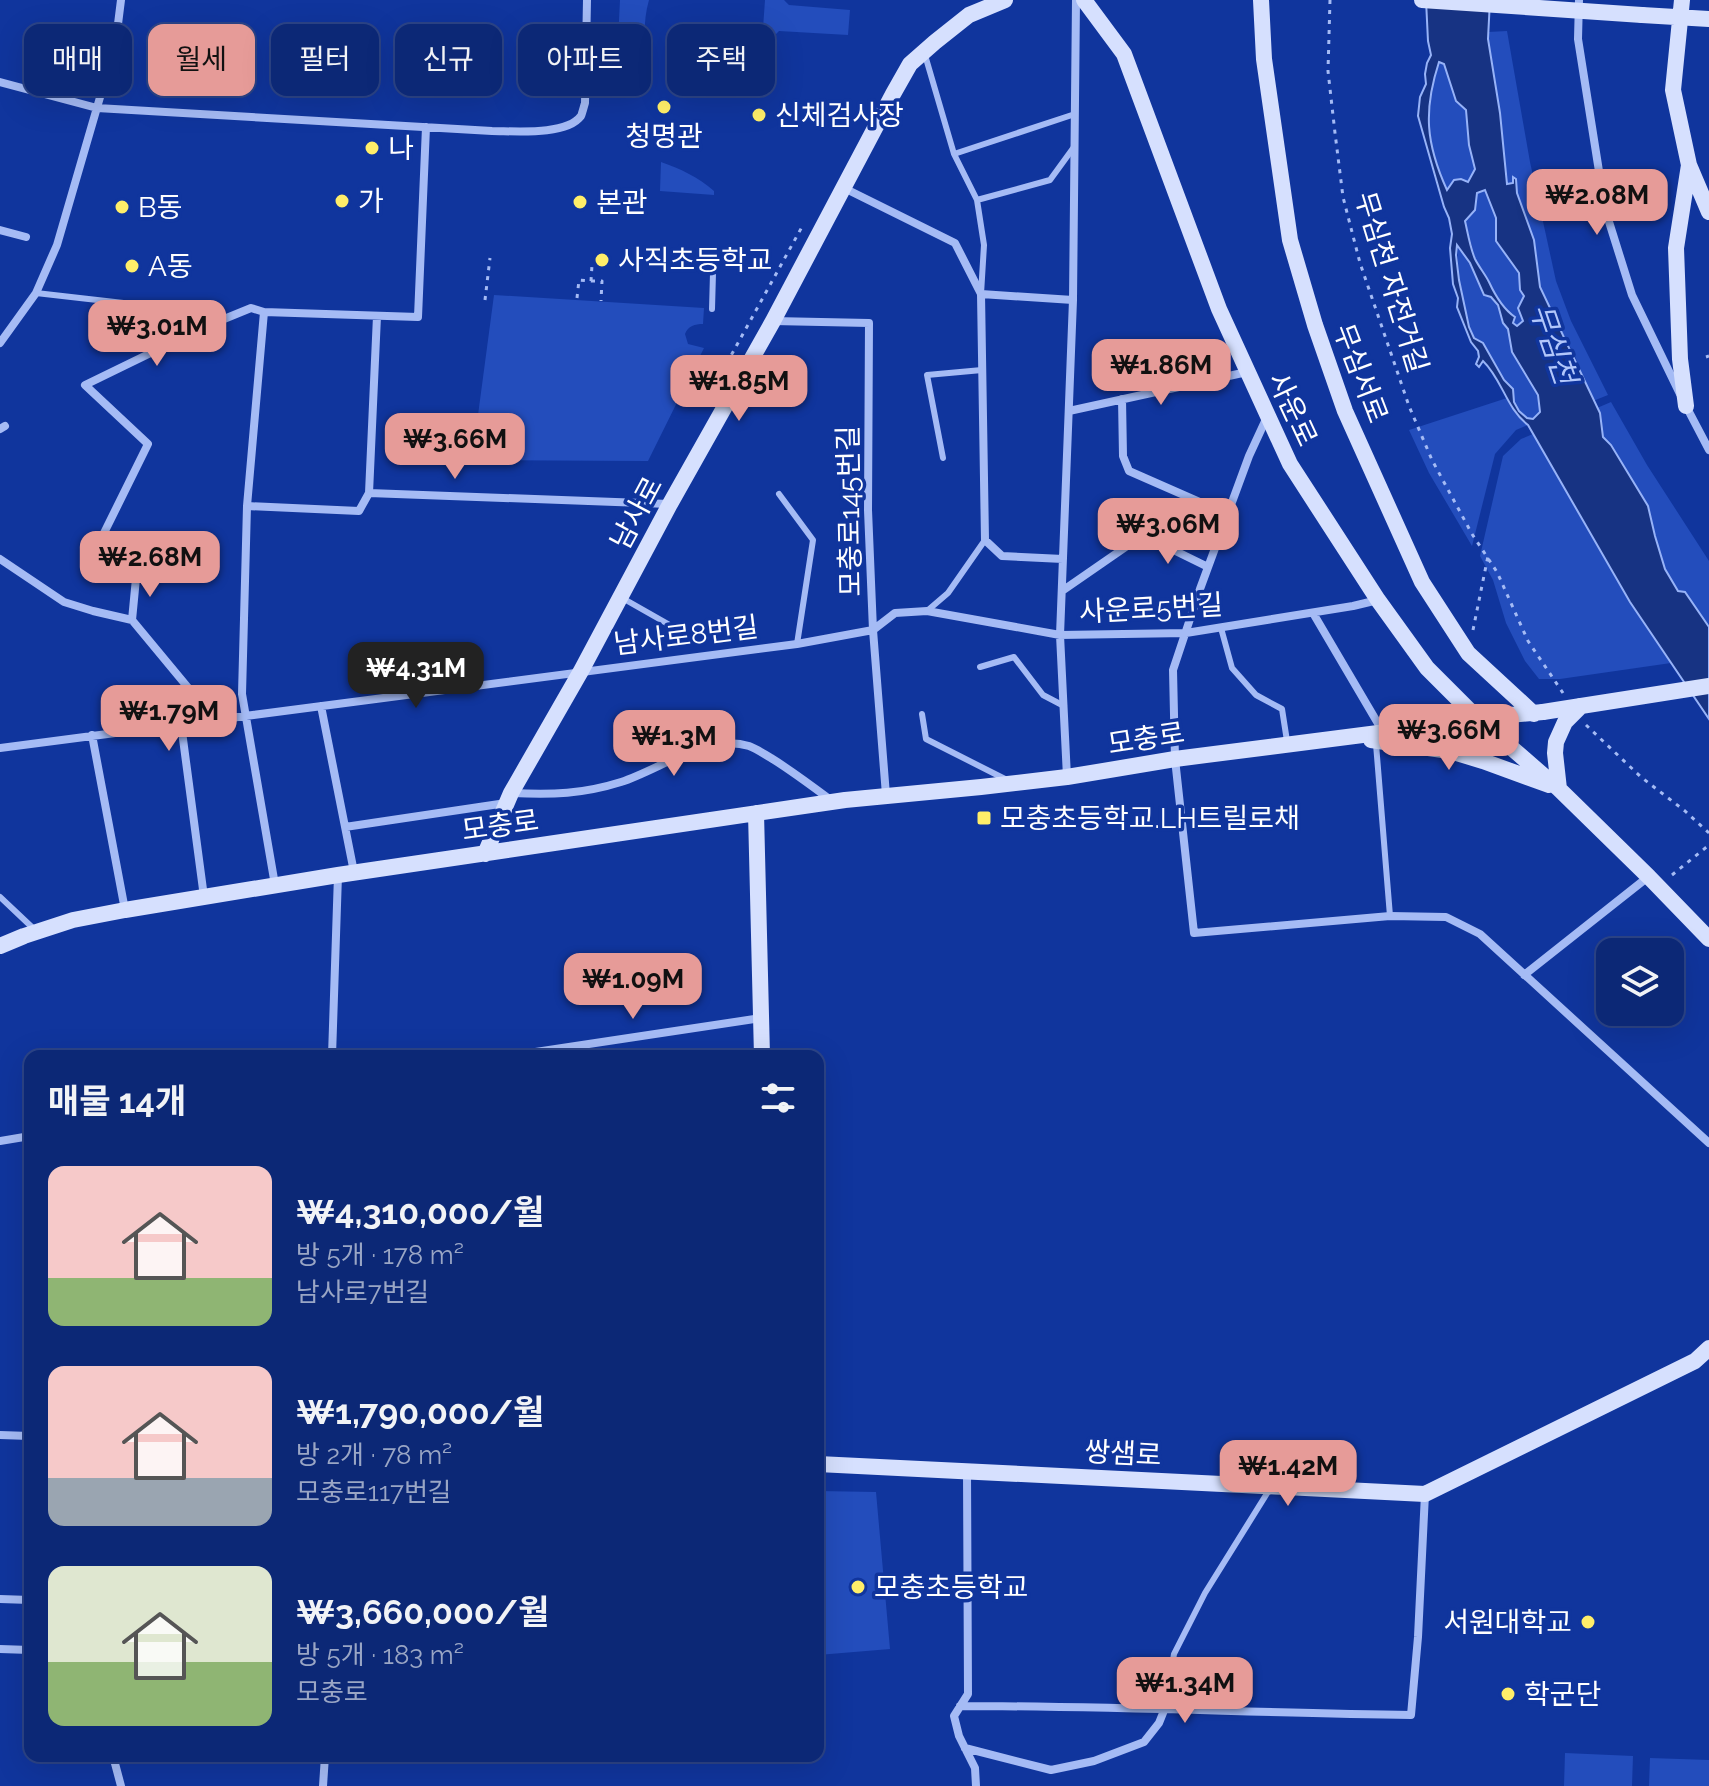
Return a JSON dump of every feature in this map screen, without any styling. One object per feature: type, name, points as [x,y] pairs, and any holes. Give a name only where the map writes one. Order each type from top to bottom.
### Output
[{"type":"street","points":[[0,343],[36,293],[57,245],[97,108],[121,0]]},
{"type":"street","points":[[0,82],[97,108],[426,127],[532,131],[558,128],[582,115],[585,103],[587,0]]},
{"type":"street","name":"남사로","points":[[485,854],[508,798],[773,321],[910,64],[969,15],[1005,0]]},
{"type":"street","points":[[1067,777],[1060,635],[1073,300],[1076,0]]},
{"type":"street","name":"사운로","points":[[1084,0],[1124,54],[1219,309],[1290,464],[1378,600],[1427,668],[1477,718]]},
{"type":"street","name":"무심서로","points":[[1261,0],[1264,59],[1290,240],[1345,411],[1422,582],[1468,653],[1538,713]]},
{"type":"street","points":[[1422,0],[1709,19]]},
{"type":"street","points":[[1579,0],[1578,39],[1605,209],[1632,295],[1709,450]]},
{"type":"street","points":[[1682,0],[1673,90],[1689,165],[1709,212]]},
{"type":"street","points":[[132,620],[137,568],[104,533],[148,444],[85,385],[202,328],[251,308],[264,312],[418,317],[426,127]]},
{"type":"street","points":[[1686,406],[1680,359],[1676,248],[1689,165]]},
{"type":"street","points":[[844,188],[955,243],[981,294],[985,540],[1002,556],[1063,559]]},
{"type":"street","points":[[0,230],[26,237]]},
{"type":"street","points":[[981,294],[1073,300]]},
{"type":"street","points":[[264,312],[247,506],[242,694],[275,885]]},
{"type":"street","points":[[247,506],[359,511],[369,493],[377,316]]},
{"type":"street","name":"모충로145번길","points":[[773,321],[869,323],[868,510],[873,630],[886,795]]},
{"type":"street","points":[[1069,411],[1247,372]]},
{"type":"street","points":[[1122,399],[1123,456],[1129,471],[1227,514]]},
{"type":"street","points":[[1268,417],[1227,514],[1173,670],[1175,759],[1194,933],[1390,916],[1446,917],[1480,934],[1709,1143]]},
{"type":"street","points":[[369,493],[670,504]]},
{"type":"street","points":[[1062,591],[1143,535],[1208,567]]},
{"type":"street","points":[[0,559],[64,602],[132,620],[195,696],[181,724],[204,897]]},
{"type":"street","name":"사운로5번길","points":[[873,630],[895,613],[927,611],[1060,635],[1186,633],[1378,600]]},
{"type":"street","points":[[1313,613],[1380,736],[1450,751],[1559,789]]},
{"type":"street","name":"남사로8번길","points":[[0,748],[797,644],[873,630]]},
{"type":"street","points":[[1380,736],[1477,718],[1538,713],[1709,686]]},
{"type":"street","points":[[321,706],[345,827],[346,874],[332,1050]]},
{"type":"street","points":[[1559,789],[1556,742],[1565,722],[1581,706]]},
{"type":"street","points":[[1477,718],[1559,789],[1709,939]]},
{"type":"street","points":[[92,735],[125,910]]},
{"type":"street","name":"모충로","points":[[0,946],[73,920],[346,874],[833,802],[1067,777],[1175,759],[1380,736]]},
{"type":"street","points":[[345,827],[508,798],[586,791],[621,782],[698,748],[719,743],[752,747],[792,771],[833,802]]},
{"type":"street","points":[[756,813],[762,1050]]},
{"type":"street","points":[[1524,975],[1649,877]]},
{"type":"street","points":[[549,1050],[761,1018]]},
{"type":"street","points":[[0,1141],[24,1137]]},
{"type":"street","name":"쌍샘로","points":[[824,1464],[1425,1494],[1709,1352]]},
{"type":"street","points":[[0,1435],[24,1436]]},
{"type":"street","points":[[967,1470],[968,1694],[954,1716],[959,1736],[975,1768],[976,1786]]},
{"type":"street","points":[[960,1706],[1411,1715],[1425,1494]]},
{"type":"street","points":[[0,1599],[24,1600]]},
{"type":"street","points":[[0,1649],[24,1650]]},
{"type":"street","points":[[965,1748],[1051,1770],[1094,1761],[1144,1742],[1159,1723],[1165,1708]]},
{"type":"street","points":[[115,1762],[121,1786]]},
{"type":"street","points":[[323,1786],[325,1762]]},
{"type":"lane","points":[[924,52],[954,154],[977,200],[984,245],[981,294]]},
{"type":"lane","points":[[954,154],[1075,114]]},
{"type":"lane","points":[[977,200],[1050,180],[1074,146]]},
{"type":"lane","points":[[712,309],[713,273]]},
{"type":"lane","points":[[36,293],[141,305]]},
{"type":"lane","points":[[943,458],[927,375],[982,370]]},
{"type":"lane","name":"남사로8번길","points":[[779,494],[813,540],[797,644]]},
{"type":"lane","points":[[927,611],[948,593],[985,540]]},
{"type":"lane","points":[[620,597],[668,624]]},
{"type":"lane","points":[[1221,628],[1232,668],[1256,695],[1282,709],[1287,745]]},
{"type":"lane","points":[[980,667],[1014,657],[1043,695],[1064,706]]},
{"type":"lane","points":[[922,714],[926,739],[1013,783]]},
{"type":"lane","points":[[1380,736],[1390,916]]},
{"type":"lane","points":[[0,897],[37,932]]},
{"type":"lane","points":[[1165,1708],[1174,1654],[1205,1593],[1272,1487]]},
{"type":"path","name":"무심천 자전거길","points":[[1330,0],[1328,71],[1335,133],[1343,197],[1360,263],[1409,406],[1432,460],[1472,534],[1488,556],[1468,653]]},
{"type":"path","points":[[485,300],[490,258]]},
{"type":"path","points":[[591,281],[592,265]]},
{"type":"path","points":[[717,381],[778,268]]},
{"type":"path","points":[[577,298],[579,280],[602,281],[601,301]]},
{"type":"path","points":[[1675,871],[1709,845]]},
{"type":"shaded area","points":[[620,0],[649,0],[646,24],[619,24]]},
{"type":"shaded area","points":[[765,0],[850,10],[848,35],[779,31],[775,35],[775,24],[763,24]]},
{"type":"shaded area","points":[[1507,31],[1530,162],[1556,281],[1571,321],[1608,395],[1593,401],[1574,354],[1540,287],[1534,240],[1517,193],[1516,179],[1507,185],[1488,32]]},
{"type":"shaded area","points":[[1439,61],[1444,65],[1456,101],[1466,110],[1475,169],[1468,183],[1447,191],[1429,127],[1431,96]]},
{"type":"shaded area","points":[[661,162],[695,178],[714,191],[714,195],[660,191]]},
{"type":"shaded area","points":[[1485,190],[1496,218],[1496,241],[1519,273],[1520,290],[1524,296],[1518,308],[1523,321],[1517,326],[1491,290],[1476,261],[1465,221],[1475,210],[1477,193]]},
{"type":"shaded area","points":[[1457,244],[1470,263],[1484,294],[1498,305],[1508,329],[1512,352],[1538,395],[1540,412],[1533,419],[1519,411],[1514,402],[1513,389],[1469,327],[1459,280]]},
{"type":"shaded area","points":[[494,295],[704,308],[703,324],[692,326],[685,334],[688,344],[704,348],[648,461],[472,460]]},
{"type":"shaded area","points":[[1507,398],[1528,425],[1516,430],[1495,454],[1472,546],[1429,473],[1409,430]]},
{"type":"shaded area","points":[[1611,402],[1647,465],[1709,561],[1709,627],[1678,591],[1665,569],[1648,506],[1603,437],[1597,408]]},
{"type":"shaded area","points":[[1533,434],[1630,602],[1671,663],[1560,679],[1539,679],[1525,661],[1506,623],[1493,580],[1480,556],[1503,456],[1521,439]]},
{"type":"shaded area","points":[[824,1491],[876,1492],[890,1649],[824,1654]]},
{"type":"shaded area","points":[[1565,1753],[1633,1756],[1632,1786],[1564,1786]]},
{"type":"shaded area","points":[[1650,1758],[1709,1760],[1709,1786],[1649,1786]]},
{"type":"water","name":"무심천","points":[[1426,0],[1490,0],[1488,39],[1507,184],[1513,183],[1513,177],[1516,179],[1517,193],[1534,240],[1540,287],[1600,413],[1603,437],[1648,506],[1665,569],[1678,591],[1685,592],[1709,627],[1709,719],[1630,602],[1528,425],[1514,410],[1489,368],[1483,361],[1479,367],[1476,364],[1478,351],[1471,342],[1457,307],[1449,218],[1418,116],[1431,55]],"holes":[[[1439,62],[1444,64],[1456,101],[1466,110],[1475,169],[1468,182],[1454,180],[1447,190],[1435,157],[1429,127],[1431,96]],[[1485,190],[1496,218],[1496,241],[1519,273],[1520,290],[1524,296],[1518,308],[1523,321],[1517,326],[1513,323],[1515,317],[1497,297],[1472,250],[1465,221],[1475,210],[1477,193]],[[1457,245],[1470,263],[1484,295],[1491,297],[1498,305],[1508,329],[1512,352],[1538,395],[1540,412],[1533,419],[1519,411],[1514,402],[1513,389],[1504,380],[1483,343],[1474,338],[1469,327],[1456,255]]]},
{"type":"place","name":"청명관","points":[[664,107]]},
{"type":"place","name":"신체검사장","points":[[759,115]]},
{"type":"place","name":"나","points":[[372,148]]},
{"type":"place","name":"가","points":[[342,201]]},
{"type":"place","name":"본관","points":[[580,202]]},
{"type":"place","name":"B동","points":[[122,207]]},
{"type":"place","name":"사직초등학교","points":[[602,260]]},
{"type":"place","name":"A동","points":[[132,266]]},
{"type":"place","name":"모충초등학교.LH트릴로채","points":[[984,818]]},
{"type":"place","name":"모충초등학교","points":[[858,1587]]},
{"type":"place","name":"서원대학교","points":[[1588,1622]]},
{"type":"place","name":"학군단","points":[[1508,1694]]}]
